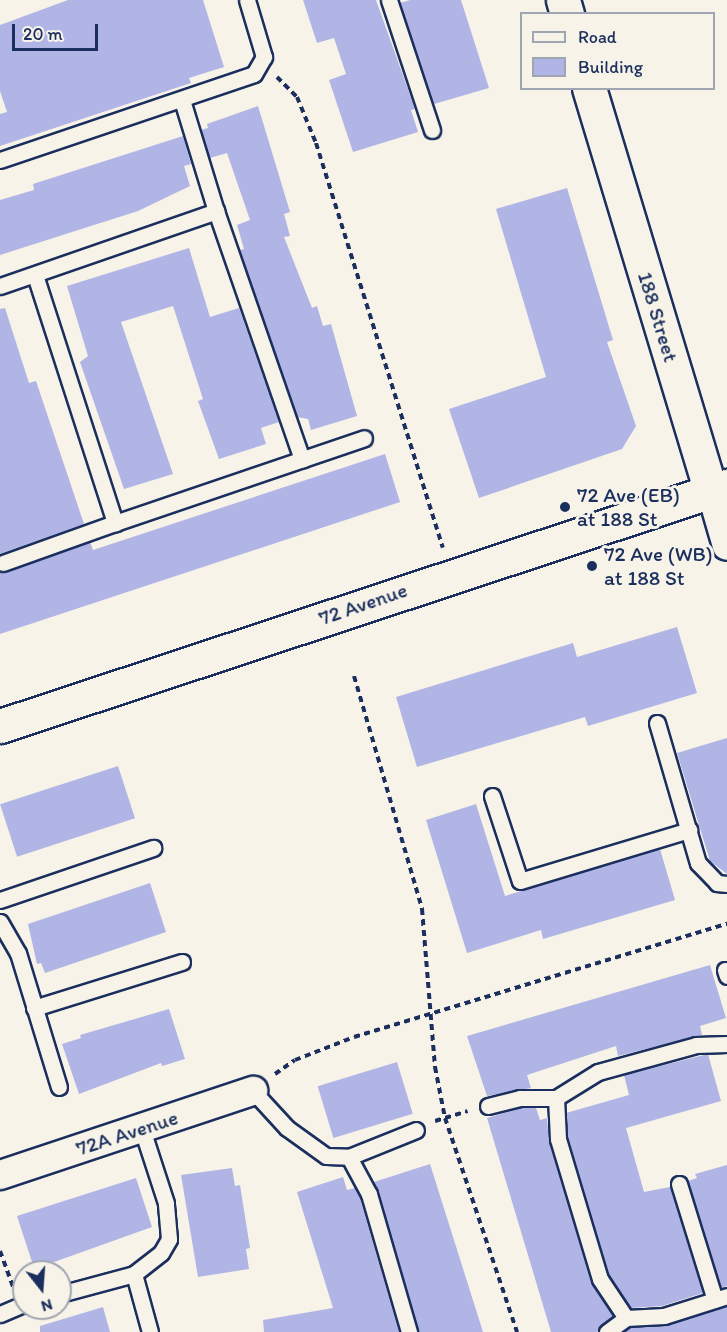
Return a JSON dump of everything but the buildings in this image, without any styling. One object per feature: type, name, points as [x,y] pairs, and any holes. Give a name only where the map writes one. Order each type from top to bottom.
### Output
[{"type":"main road","name":"188 Street","points":[[590,90],[719,489]]},
{"type":"main road","name":"72 Avenue","points":[[0,726],[719,489]]},
{"type":"street","name":"188 Street","points":[[719,489],[727,546]]},
{"type":"street","name":"72A Avenue","points":[[0,1175],[253,1091]]},
{"type":"lane","points":[[0,160],[243,80],[262,66],[262,49],[247,0]]},
{"type":"lane","points":[[389,0],[432,130]]},
{"type":"lane","points":[[182,100],[216,212],[302,460]]},
{"type":"lane","points":[[0,286],[216,212]]},
{"type":"lane","points":[[35,275],[115,523]]},
{"type":"lane","points":[[3,562],[364,438]]},
{"type":"lane","points":[[657,723],[698,863],[708,877],[727,884]]},
{"type":"lane","points":[[492,796],[520,880],[689,830]]},
{"type":"lane","points":[[0,900],[153,848]]},
{"type":"lane","points":[[0,922],[18,953],[59,1088]]},
{"type":"lane","points":[[34,1008],[182,962]]},
{"type":"lane","points":[[488,1106],[520,1098],[556,1098],[598,1072],[696,1045],[727,1044]]},
{"type":"lane","points":[[253,1091],[314,1149],[339,1158],[349,1157],[416,1130]]},
{"type":"lane","points":[[556,1098],[558,1139],[600,1279],[626,1318]]},
{"type":"lane","points":[[72,1291],[134,1274],[161,1253],[169,1239],[171,1224],[142,1129]]},
{"type":"lane","points":[[349,1157],[369,1194],[409,1332]]},
{"type":"lane","points":[[607,1332],[626,1318],[664,1316],[721,1298],[680,1184]]},
{"type":"lane","points":[[134,1274],[150,1332]]},
{"type":"path","points":[[276,76],[297,97],[316,143],[434,520]]},
{"type":"path","points":[[354,676],[422,909],[431,1014],[445,1118],[518,1332]]},
{"type":"path","points":[[295,1060],[354,1036],[727,924]]},
{"type":"path","points":[[416,1130],[445,1118],[488,1106]]},
{"type":"place","name":"72 Ave (EB) at 188 St","points":[[565,507]]},
{"type":"place","name":"72 Ave (WB) at 188 St","points":[[592,566]]}]
